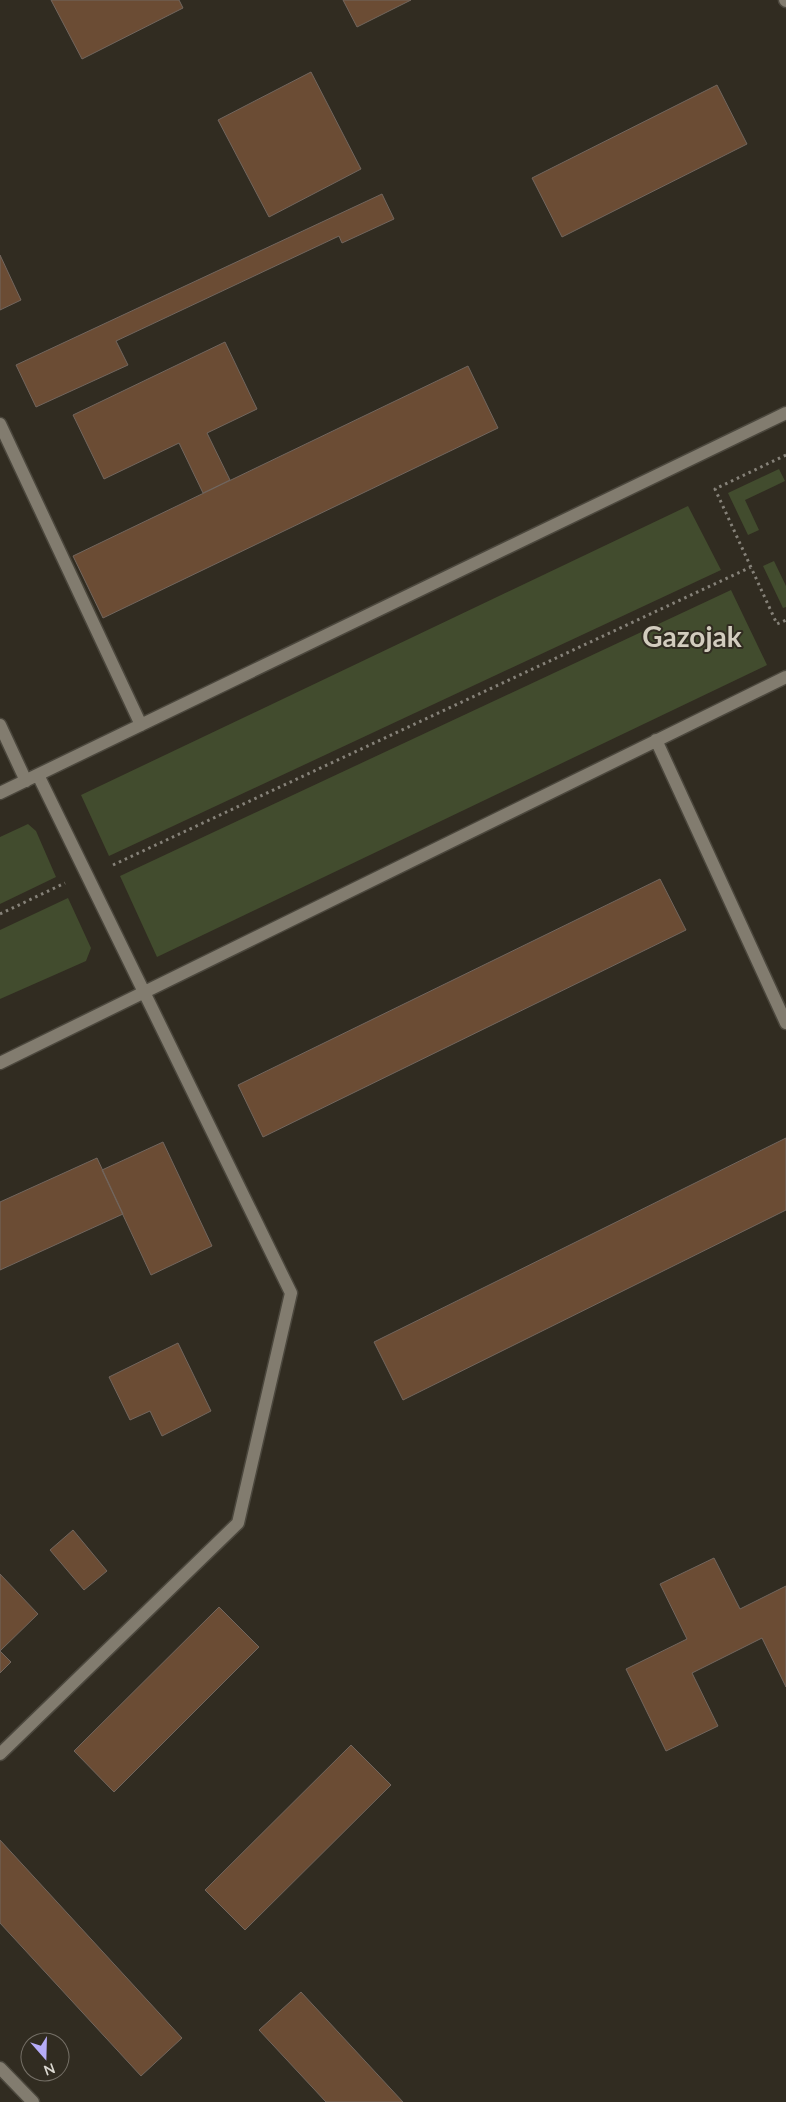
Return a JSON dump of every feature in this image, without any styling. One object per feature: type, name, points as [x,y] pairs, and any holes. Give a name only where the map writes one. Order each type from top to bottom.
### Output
[{"type":"street","points":[[0,793],[786,413]]},
{"type":"street","points":[[0,424],[141,725]]},
{"type":"street","points":[[0,1063],[786,677]]},
{"type":"street","points":[[0,725],[26,781]]},
{"type":"street","points":[[656,740],[786,1023]]},
{"type":"street","points":[[0,1754],[238,1523],[291,1294],[38,774]]},
{"type":"street","points":[[0,2068],[33,2102]]},
{"type":"path","points":[[786,455],[715,489],[777,624],[786,620]]},
{"type":"path","points":[[113,865],[751,567]]},
{"type":"path","points":[[0,914],[66,883]]},
{"type":"green space","points":[[779,469],[785,481],[745,500],[759,530],[748,535],[728,493]]},
{"type":"green space","points":[[688,506],[721,570],[109,856],[81,795]]},
{"type":"green space","points":[[774,561],[786,586],[786,607],[783,608],[763,566]]},
{"type":"green space","points":[[731,590],[767,665],[157,957],[120,876]]},
{"type":"green space","points":[[28,824],[36,831],[56,877],[0,904],[0,837]]},
{"type":"green space","points":[[68,898],[91,948],[86,961],[0,999],[0,930]]},
{"type":"building","points":[[51,0],[179,0],[183,8],[82,59]]},
{"type":"building","points":[[343,0],[411,0],[357,27]]},
{"type":"building","points":[[311,72],[361,169],[269,217],[218,120]]},
{"type":"building","points":[[717,85],[747,144],[562,237],[532,178]]},
{"type":"building","points":[[382,194],[394,219],[342,243],[339,236],[116,341],[128,365],[36,407],[16,365]]},
{"type":"building","points":[[0,255],[21,300],[0,310]]},
{"type":"building","points":[[225,342],[257,409],[207,433],[230,480],[203,493],[179,443],[104,479],[73,415]]},
{"type":"building","points":[[468,366],[498,428],[103,618],[73,556]]},
{"type":"building","points":[[660,879],[686,930],[263,1137],[238,1085]]},
{"type":"building","points":[[786,1138],[786,1210],[403,1400],[374,1342]]},
{"type":"building","points":[[163,1142],[212,1246],[151,1275],[102,1170]]},
{"type":"building","points":[[97,1158],[123,1214],[0,1270],[0,1202]]},
{"type":"building","points":[[178,1343],[211,1411],[162,1436],[150,1411],[130,1420],[109,1377]]},
{"type":"building","points":[[73,1530],[107,1571],[84,1590],[50,1550]]},
{"type":"building","points":[[714,1558],[740,1609],[786,1586],[786,1687],[762,1638],[692,1673],[718,1726],[666,1751],[626,1669],[687,1639],[660,1584]]},
{"type":"building","points":[[0,1574],[38,1614],[0,1651]]},
{"type":"building","points":[[219,1607],[259,1647],[114,1792],[74,1751]]},
{"type":"building","points":[[0,1651],[11,1662],[0,1673]]},
{"type":"building","points":[[351,1745],[391,1785],[245,1930],[205,1890]]},
{"type":"building","points":[[0,1840],[182,2038],[141,2076],[0,1923]]},
{"type":"building","points":[[301,1992],[403,2102],[326,2102],[259,2030]]},
{"type":"district","name":"Gazojak","points":[[692,637]]}]
